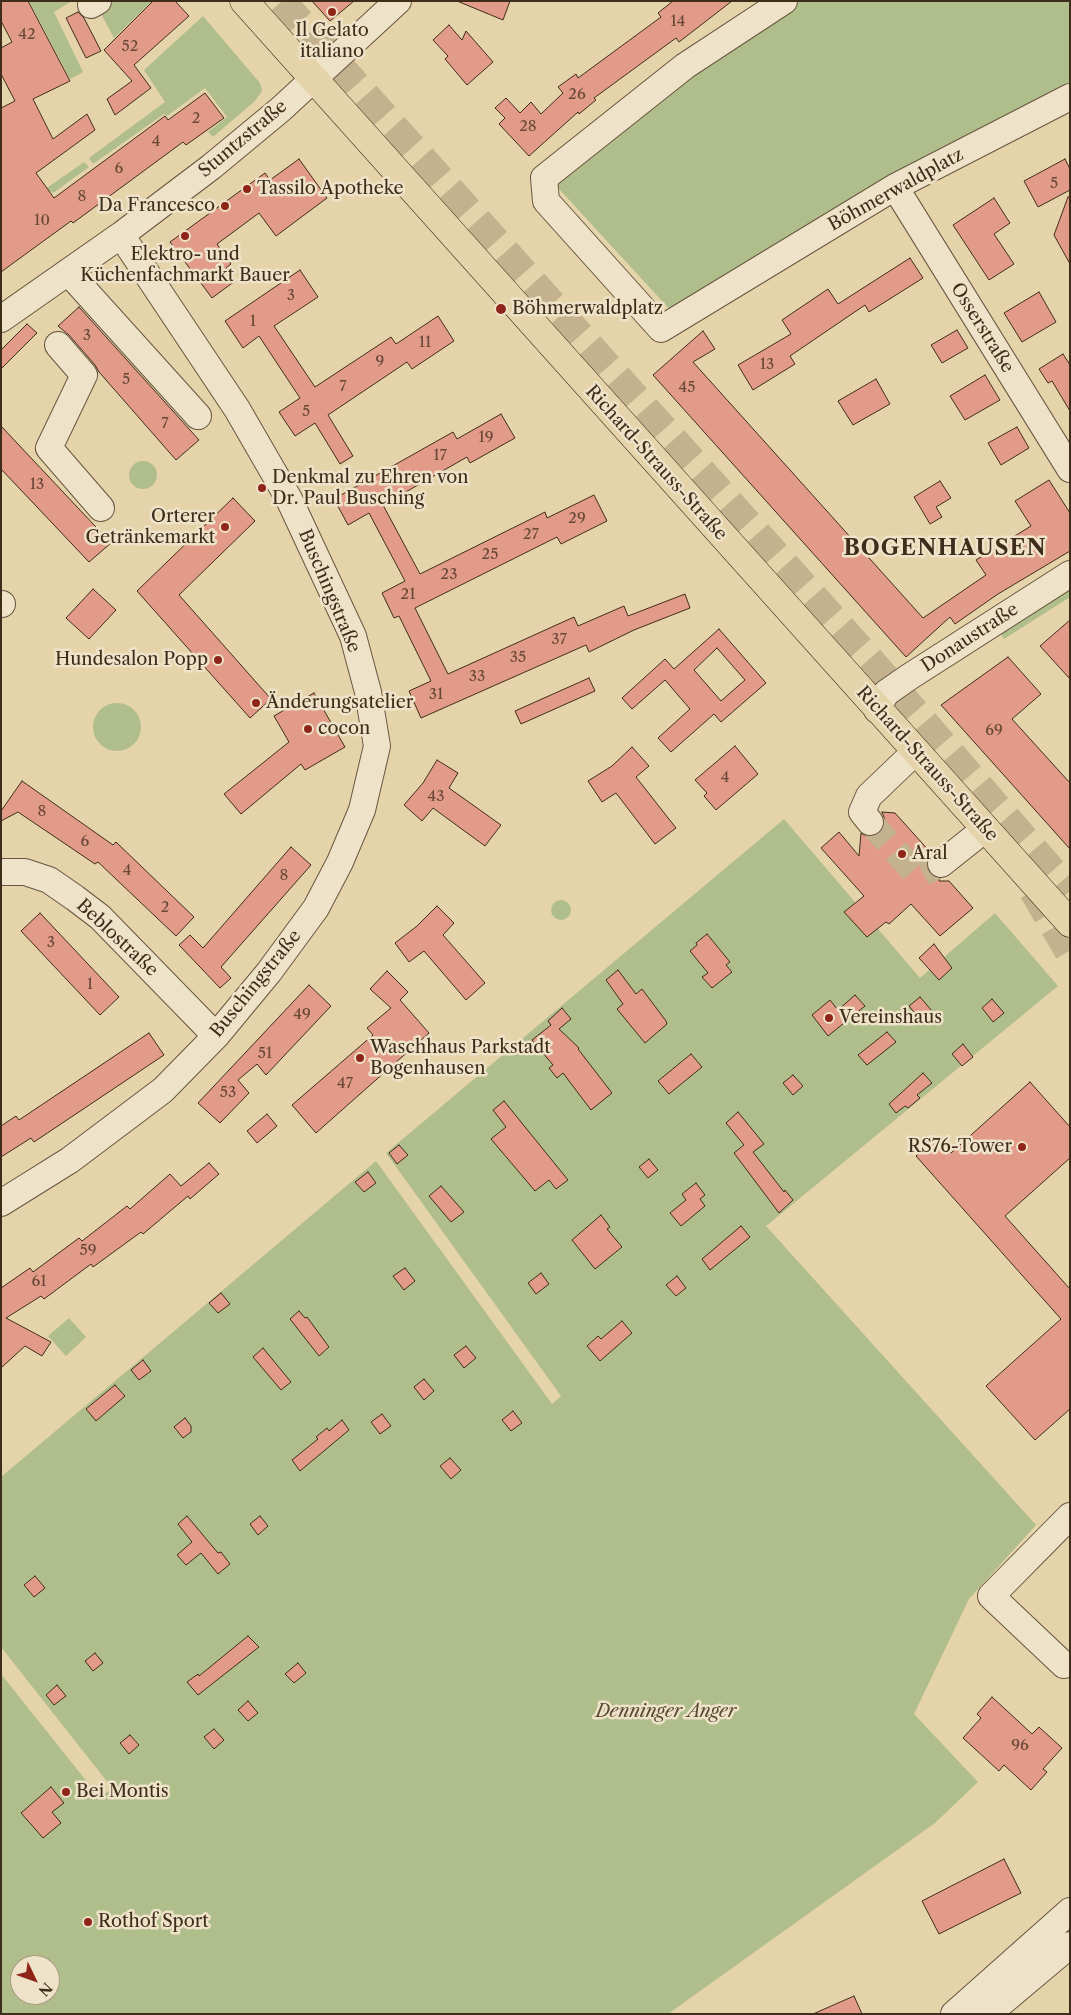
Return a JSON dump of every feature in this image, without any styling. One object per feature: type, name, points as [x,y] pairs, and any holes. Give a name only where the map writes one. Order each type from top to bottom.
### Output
[{"type":"main road","name":"Richard-Strauss-Straße","points":[[244,1],[1070,924]]},
{"type":"street","name":"Stuntzstraße","points":[[1,319],[121,235],[211,167],[314,79],[398,1]]},
{"type":"street","name":"Böhmerwaldplatz","points":[[777,3],[685,66],[544,178],[546,201],[661,329],[895,187],[1070,97]]},
{"type":"street","name":"Osserstraße","points":[[895,187],[1070,469]]},
{"type":"street","name":"Buschingstraße","points":[[1,1203],[70,1160],[163,1090],[216,1036],[269,972],[316,908],[340,862],[362,810],[376,746],[368,692],[353,636],[289,500],[237,409],[121,235]]},
{"type":"street","points":[[68,272],[198,416]]},
{"type":"street","points":[[58,345],[84,375],[48,448],[101,508]]},
{"type":"street","name":"Donaustraße","points":[[878,710],[886,693],[1070,574]]},
{"type":"street","points":[[870,822],[862,812],[869,796],[916,752]]},
{"type":"street","points":[[941,864],[985,829]]},
{"type":"street","name":"Beblostraße","points":[[1,872],[25,872],[49,880],[81,902],[100,917],[216,1036]]},
{"type":"street","points":[[1064,1665],[991,1596],[1070,1516]]},
{"type":"street","points":[[954,2014],[1070,1911]]},
{"type":"street","points":[[988,2014],[1070,1945]]},
{"type":"green space","points":[[29,1],[72,1],[54,12],[83,72],[70,79]]},
{"type":"green space","points":[[109,1],[152,1],[114,38],[98,8]]},
{"type":"green space","name":"Böhmerwaldplatz","points":[[795,1],[1070,1],[1070,90],[674,314],[549,178]]},
{"type":"green space","points":[[203,16],[260,83],[262,91],[255,101],[213,137],[208,132],[227,117],[205,88],[167,116],[164,114],[93,164],[89,158],[165,102],[144,70]]},
{"type":"green space","points":[[84,162],[89,167],[53,193],[51,191],[1,229],[1,220]]},
{"type":"green space","points":[[143,461],[153,465],[157,475],[153,485],[143,489],[133,485],[129,475],[133,465]]},
{"type":"green space","points":[[1070,584],[1070,597],[1004,639],[999,631]]},
{"type":"green space","points":[[117,703],[126,705],[134,710],[139,718],[141,727],[139,736],[134,744],[126,749],[117,751],[108,749],[100,744],[95,736],[93,727],[95,718],[100,710],[108,705]]},
{"type":"green space","name":"Denninger Anger","points":[[784,819],[920,978],[995,913],[1058,986],[766,1226],[1036,1525],[969,1599],[914,1714],[978,1782],[935,1823],[668,2014],[1,2014],[1,1674],[100,1798],[112,1788],[1,1647],[1,1477],[376,1161],[552,1404],[561,1396],[386,1153]]},
{"type":"green space","points":[[561,900],[568,903],[571,910],[568,917],[561,920],[554,917],[551,910],[554,903]]},
{"type":"green space","points":[[69,1318],[86,1337],[66,1356],[48,1336]]},
{"type":"building","points":[[1,1],[28,1],[70,81],[33,99],[53,139],[87,114],[95,130],[36,173],[54,198],[165,116],[168,120],[205,93],[224,118],[186,145],[183,142],[73,223],[71,221],[1,272],[1,108],[15,101],[1,74],[1,48],[12,42],[1,21]]},
{"type":"building","points":[[153,1],[175,1],[189,16],[134,65],[151,88],[115,115],[107,99],[132,81],[104,50]]},
{"type":"building","points":[[312,1],[354,1],[330,21]]},
{"type":"building","points":[[457,1],[510,1],[503,20]]},
{"type":"building","points":[[673,1],[732,1],[679,42],[676,38],[594,98],[596,100],[579,114],[578,112],[529,156],[499,124],[505,118],[495,108],[506,98],[520,113],[531,102],[541,114],[563,93],[558,87],[576,74],[578,78],[661,17],[658,13]]},
{"type":"building","points":[[78,12],[84,18],[101,51],[86,58],[66,18]]},
{"type":"building","points":[[449,25],[462,40],[466,31],[493,62],[467,85],[445,59],[448,56],[433,40]]},
{"type":"building","points":[[299,159],[327,198],[276,236],[259,213],[217,244],[231,264],[226,268],[235,281],[212,298],[170,242],[265,173],[270,180]]},
{"type":"building","points":[[1065,159],[1070,169],[1070,190],[1038,207],[1024,181]]},
{"type":"building","points":[[1068,197],[1070,197],[1070,264],[1054,235]]},
{"type":"building","points":[[994,198],[1010,223],[994,234],[1014,264],[989,280],[953,225]]},
{"type":"building","points":[[910,258],[923,278],[869,312],[865,305],[790,356],[795,364],[753,390],[738,365],[791,334],[782,320],[828,289],[838,304]]},
{"type":"building","points":[[300,270],[318,297],[274,326],[315,387],[391,337],[396,344],[438,316],[454,341],[412,369],[407,362],[328,415],[353,456],[340,464],[315,423],[295,436],[279,412],[300,398],[259,336],[243,348],[225,321]]},
{"type":"building","points":[[1039,292],[1056,322],[1022,342],[1004,313]]},
{"type":"building","points":[[79,307],[199,440],[176,460],[69,335],[58,326]]},
{"type":"building","points":[[27,324],[37,333],[1,369],[1,350]]},
{"type":"building","points":[[957,330],[968,348],[942,363],[931,345]]},
{"type":"building","points":[[703,331],[715,349],[693,362],[923,618],[986,575],[976,560],[1031,526],[1015,501],[1049,480],[1070,513],[1070,551],[998,594],[955,624],[950,617],[906,657],[653,375]]},
{"type":"building","points":[[1063,354],[1070,365],[1070,411],[1052,381],[1048,383],[1039,369]]},
{"type":"building","points":[[985,375],[1000,400],[965,420],[950,396]]},
{"type":"building","points":[[876,379],[890,404],[853,425],[838,401]]},
{"type":"building","points":[[501,414],[515,438],[470,463],[467,457],[383,505],[420,574],[545,512],[547,518],[594,495],[607,521],[561,544],[557,537],[415,608],[448,674],[574,617],[578,626],[624,606],[628,616],[685,594],[690,608],[634,630],[589,652],[586,645],[421,718],[409,691],[431,681],[399,616],[394,618],[382,593],[405,581],[369,513],[348,525],[334,499],[453,432],[457,439]]},
{"type":"building","points":[[1,426],[111,543],[89,562],[1,469]]},
{"type":"building","points":[[1017,427],[1029,448],[1001,465],[988,443]]},
{"type":"building","points":[[940,481],[951,498],[936,507],[942,517],[930,524],[914,497]]},
{"type":"building","points":[[233,498],[255,521],[179,595],[271,699],[250,718],[137,591]]},
{"type":"building","points":[[93,589],[116,610],[89,639],[66,618]]},
{"type":"building","points":[[1070,620],[1070,679],[1040,646]]},
{"type":"building","points":[[719,629],[766,683],[721,722],[714,714],[671,752],[658,738],[690,709],[665,680],[632,709],[622,698],[665,659],[674,669]],"holes":[[[717,648],[745,680],[721,701],[694,670]]]},
{"type":"building","points":[[1008,657],[1041,694],[1012,719],[1070,783],[1070,849],[941,705]]},
{"type":"building","points":[[589,678],[595,691],[521,724],[515,711]]},
{"type":"building","points":[[314,693],[345,747],[305,770],[301,764],[241,814],[224,794],[289,742],[274,716]]},
{"type":"building","points":[[735,746],[758,774],[716,810],[704,796],[707,793],[695,780]]},
{"type":"building","points":[[632,747],[649,766],[636,777],[676,828],[655,844],[616,793],[602,802],[588,781],[612,766]]},
{"type":"building","points":[[437,760],[458,773],[449,788],[501,825],[485,846],[433,808],[422,821],[404,805],[423,783]]},
{"type":"building","points":[[22,781],[113,845],[116,842],[194,917],[176,936],[98,862],[95,864],[18,812],[1,821],[1,811]]},
{"type":"building","points":[[882,812],[895,813],[931,853],[927,859],[926,866],[930,874],[940,878],[939,881],[949,881],[973,908],[940,936],[911,904],[889,924],[886,922],[867,937],[844,912],[864,896],[821,848],[839,832],[859,856],[861,833],[872,837],[880,833],[884,828],[885,820]]},
{"type":"building","points":[[291,847],[311,865],[221,967],[231,978],[220,988],[179,945],[190,935],[203,948]]},
{"type":"building","points":[[437,906],[454,923],[443,935],[485,983],[466,1000],[424,951],[409,962],[395,943],[417,926]]},
{"type":"building","points":[[40,913],[119,997],[100,1015],[21,931]]},
{"type":"building","points":[[707,934],[730,962],[726,965],[732,972],[712,988],[702,977],[708,973],[690,951]]},
{"type":"building","points":[[934,944],[952,968],[939,980],[919,958]]},
{"type":"building","points":[[618,970],[636,994],[642,989],[666,1021],[667,1024],[645,1043],[617,1009],[623,1004],[606,980]]},
{"type":"building","points":[[387,971],[408,992],[400,1000],[429,1033],[316,1133],[292,1105],[373,1035],[367,1028],[391,1008],[370,989]]},
{"type":"building","points":[[309,985],[331,1006],[266,1075],[257,1064],[238,1080],[249,1093],[220,1123],[198,1103]]},
{"type":"building","name":"Vereinshaus","points":[[855,995],[865,1006],[828,1036],[812,1015],[830,1000],[838,1010]]},
{"type":"building","points":[[920,997],[932,1011],[921,1021],[909,1006]]},
{"type":"building","points":[[992,999],[1004,1013],[993,1022],[982,1008]]},
{"type":"building","points":[[562,1008],[571,1019],[559,1029],[579,1048],[612,1093],[591,1110],[563,1073],[557,1078],[549,1068],[553,1065],[532,1040],[551,1025],[548,1021]]},
{"type":"building","points":[[887,1032],[896,1042],[867,1065],[858,1055]]},
{"type":"building","points":[[149,1033],[164,1055],[34,1142],[31,1138],[1,1157],[1,1126],[16,1116],[19,1120]]},
{"type":"building","points":[[963,1044],[973,1057],[962,1066],[952,1054]]},
{"type":"building","points":[[691,1054],[702,1067],[669,1094],[658,1081]]},
{"type":"building","points":[[923,1073],[932,1083],[917,1095],[920,1098],[908,1108],[905,1106],[896,1113],[889,1104]]},
{"type":"building","points":[[793,1075],[803,1086],[793,1095],[783,1083]]},
{"type":"building","points":[[1030,1082],[1070,1127],[1070,1158],[1005,1216],[1070,1289],[1070,1409],[1035,1440],[986,1386],[1061,1319],[916,1156],[937,1138],[951,1153]]},
{"type":"building","points":[[504,1101],[568,1180],[556,1189],[549,1180],[535,1191],[491,1139],[506,1127],[493,1110]]},
{"type":"building","points":[[738,1112],[764,1144],[753,1152],[784,1192],[785,1190],[793,1200],[779,1213],[734,1153],[744,1145],[726,1123]]},
{"type":"building","points":[[267,1114],[277,1126],[257,1143],[247,1131]]},
{"type":"building","points":[[399,1145],[408,1155],[397,1164],[389,1153]]},
{"type":"building","points":[[649,1159],[658,1170],[648,1178],[639,1167]]},
{"type":"building","points":[[209,1163],[219,1174],[190,1199],[188,1196],[143,1234],[141,1232],[93,1267],[91,1264],[44,1299],[41,1296],[6,1318],[51,1342],[42,1356],[25,1346],[1,1368],[1,1288],[30,1268],[33,1272],[79,1238],[82,1241],[127,1206],[130,1209],[170,1174],[181,1186]]},
{"type":"building","points":[[368,1172],[376,1183],[364,1192],[355,1182]]},
{"type":"building","points":[[696,1183],[705,1195],[700,1199],[705,1206],[681,1226],[670,1213],[686,1200],[682,1194]]},
{"type":"building","points":[[441,1186],[464,1212],[451,1222],[429,1196]]},
{"type":"building","points":[[601,1215],[610,1227],[607,1229],[622,1247],[595,1269],[572,1240]]},
{"type":"building","points":[[741,1226],[750,1237],[710,1270],[702,1259]]},
{"type":"building","points":[[405,1268],[415,1281],[404,1290],[393,1276]]},
{"type":"building","points":[[541,1273],[549,1284],[536,1294],[528,1283]]},
{"type":"building","points":[[677,1276],[686,1288],[676,1296],[666,1285]]},
{"type":"building","points":[[221,1293],[230,1304],[218,1313],[209,1303]]},
{"type":"building","points":[[299,1311],[305,1318],[307,1317],[329,1347],[319,1356],[290,1319]]},
{"type":"building","points":[[622,1321],[632,1333],[600,1361],[587,1346],[598,1336],[601,1339]]},
{"type":"building","points":[[466,1346],[476,1358],[464,1368],[454,1355]]},
{"type":"building","points":[[263,1348],[291,1382],[281,1390],[253,1357]]},
{"type":"building","points":[[143,1360],[151,1371],[139,1380],[131,1370]]},
{"type":"building","points":[[424,1379],[434,1391],[424,1400],[414,1387]]},
{"type":"building","points":[[115,1385],[125,1396],[96,1421],[86,1409]]},
{"type":"building","points":[[513,1411],[522,1423],[511,1431],[502,1420]]},
{"type":"building","points":[[382,1414],[391,1426],[380,1434],[371,1422]]},
{"type":"building","points":[[185,1418],[191,1426],[191,1432],[183,1438],[174,1427]]},
{"type":"building","points":[[342,1420],[349,1430],[300,1471],[292,1460],[318,1439],[316,1437],[327,1428],[329,1431]]},
{"type":"building","points":[[450,1458],[461,1470],[451,1479],[440,1466]]},
{"type":"building","points":[[187,1516],[218,1553],[221,1552],[230,1564],[218,1574],[201,1553],[186,1565],[177,1555],[192,1542],[178,1524]]},
{"type":"building","points":[[260,1516],[268,1526],[258,1535],[250,1524]]},
{"type":"building","points":[[35,1576],[45,1588],[34,1597],[24,1585]]},
{"type":"building","points":[[248,1636],[259,1647],[198,1695],[187,1682],[198,1674],[199,1676]]},
{"type":"building","points":[[95,1653],[103,1663],[93,1671],[85,1661]]},
{"type":"building","points":[[298,1663],[306,1673],[294,1683],[285,1674]]},
{"type":"building","points":[[57,1685],[66,1696],[54,1705],[46,1695]]},
{"type":"building","points":[[992,1697],[1032,1734],[1039,1727],[1062,1748],[1043,1769],[1047,1772],[1031,1790],[1004,1765],[999,1771],[963,1738],[981,1718],[977,1714]]},
{"type":"building","points":[[248,1701],[258,1713],[248,1721],[238,1710]]},
{"type":"building","points":[[214,1729],[224,1740],[214,1749],[204,1737]]},
{"type":"building","points":[[130,1735],[139,1745],[129,1754],[120,1743]]},
{"type":"building","points":[[51,1787],[64,1803],[52,1812],[61,1823],[43,1838],[21,1813]]},
{"type":"building","points":[[1004,1859],[1021,1893],[939,1934],[922,1901]]},
{"type":"building","points":[[854,1996],[862,2014],[813,2014]]},
{"type":"tunnel","points":[[282,1],[875,665],[1070,891]]},
{"type":"tunnel","points":[[870,822],[918,876],[941,864]]},
{"type":"tunnel","points":[[1033,891],[1070,954]]},
{"type":"place","name":"Il Gelato italiano","points":[[332,12]]},
{"type":"place","name":"Tassilo Apotheke","points":[[247,189]]},
{"type":"place","name":"Da Francesco","points":[[225,206]]},
{"type":"place","name":"Elektro- und Küchenfachmarkt Bauer","points":[[185,236]]},
{"type":"place","name":"Böhmerwaldplatz","points":[[501,309]]},
{"type":"place","name":"Denkmal zu Ehren von Dr. Paul Busching","points":[[262,488]]},
{"type":"place","name":"Orterer Getränkemarkt","points":[[225,527]]},
{"type":"place","name":"Hundesalon Popp","points":[[218,660]]},
{"type":"place","name":"Änderungsatelier","points":[[256,703]]},
{"type":"place","name":"cocon","points":[[308,729]]},
{"type":"place","name":"Aral","points":[[902,854]]},
{"type":"place","name":"Vereinshaus","points":[[829,1018]]},
{"type":"place","name":"Waschhaus Parkstadt Bogenhausen","points":[[360,1058]]},
{"type":"place","name":"RS76-Tower","points":[[1022,1147]]},
{"type":"place","name":"Bei Montis","points":[[66,1792]]},
{"type":"place","name":"Rothof Sport","points":[[88,1922]]},
{"type":"district","name":"BOGENHAUSEN","points":[[945,549]]}]
